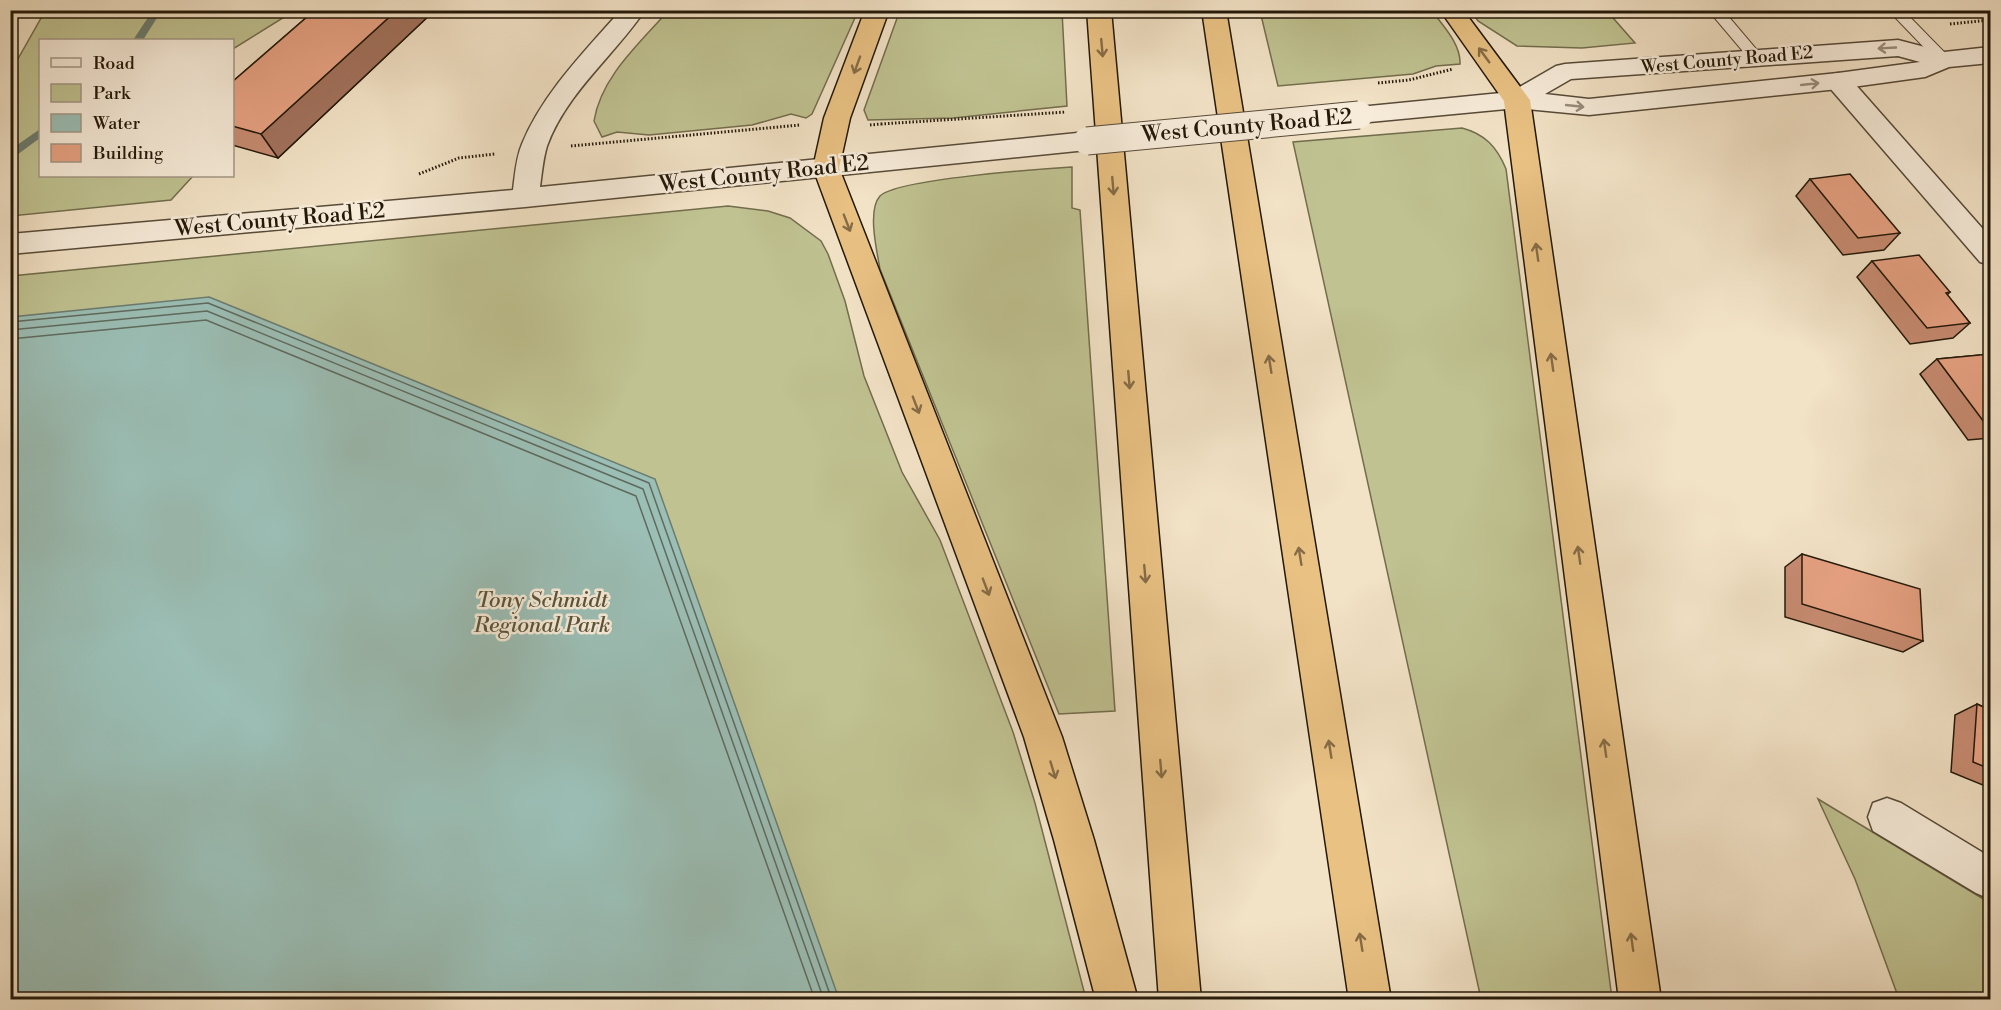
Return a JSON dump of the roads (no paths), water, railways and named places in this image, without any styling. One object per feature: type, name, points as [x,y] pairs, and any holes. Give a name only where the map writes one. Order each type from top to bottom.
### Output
[{"type":"highway","points":[[877,10],[837,118],[826,168],[1043,737],[1074,840],[1117,999]]},
{"type":"highway","points":[[1099,10],[1180,999]]},
{"type":"highway","points":[[1214,10],[1370,999]]},
{"type":"highway","points":[[1451,10],[1516,100],[1640,999]]},
{"type":"street","points":[[525,198],[535,145],[557,105],[579,73],[634,10]]},
{"type":"street","name":"West County Road E2","points":[[1516,100],[1565,72],[1898,48],[1944,60]]},
{"type":"street","name":"West County Road E2","points":[[10,244],[525,198],[1516,100],[1589,107],[1838,81],[1925,69],[1944,60],[1990,55]]},
{"type":"street","points":[[1838,81],[1990,255]]},
{"type":"street","points":[[1887,817],[1990,879]]},
{"type":"lane","points":[[1715,10],[1757,59]]},
{"type":"lane","points":[[1894,10],[1944,60]]},
{"type":"water","name":"Tony Schmidt Regional Park","points":[[209,297],[655,479],[839,999],[11,999],[11,317]]},
{"type":"waterway","points":[[139,39],[158,10]]},
{"type":"waterway","points":[[10,156],[39,134]]}]
